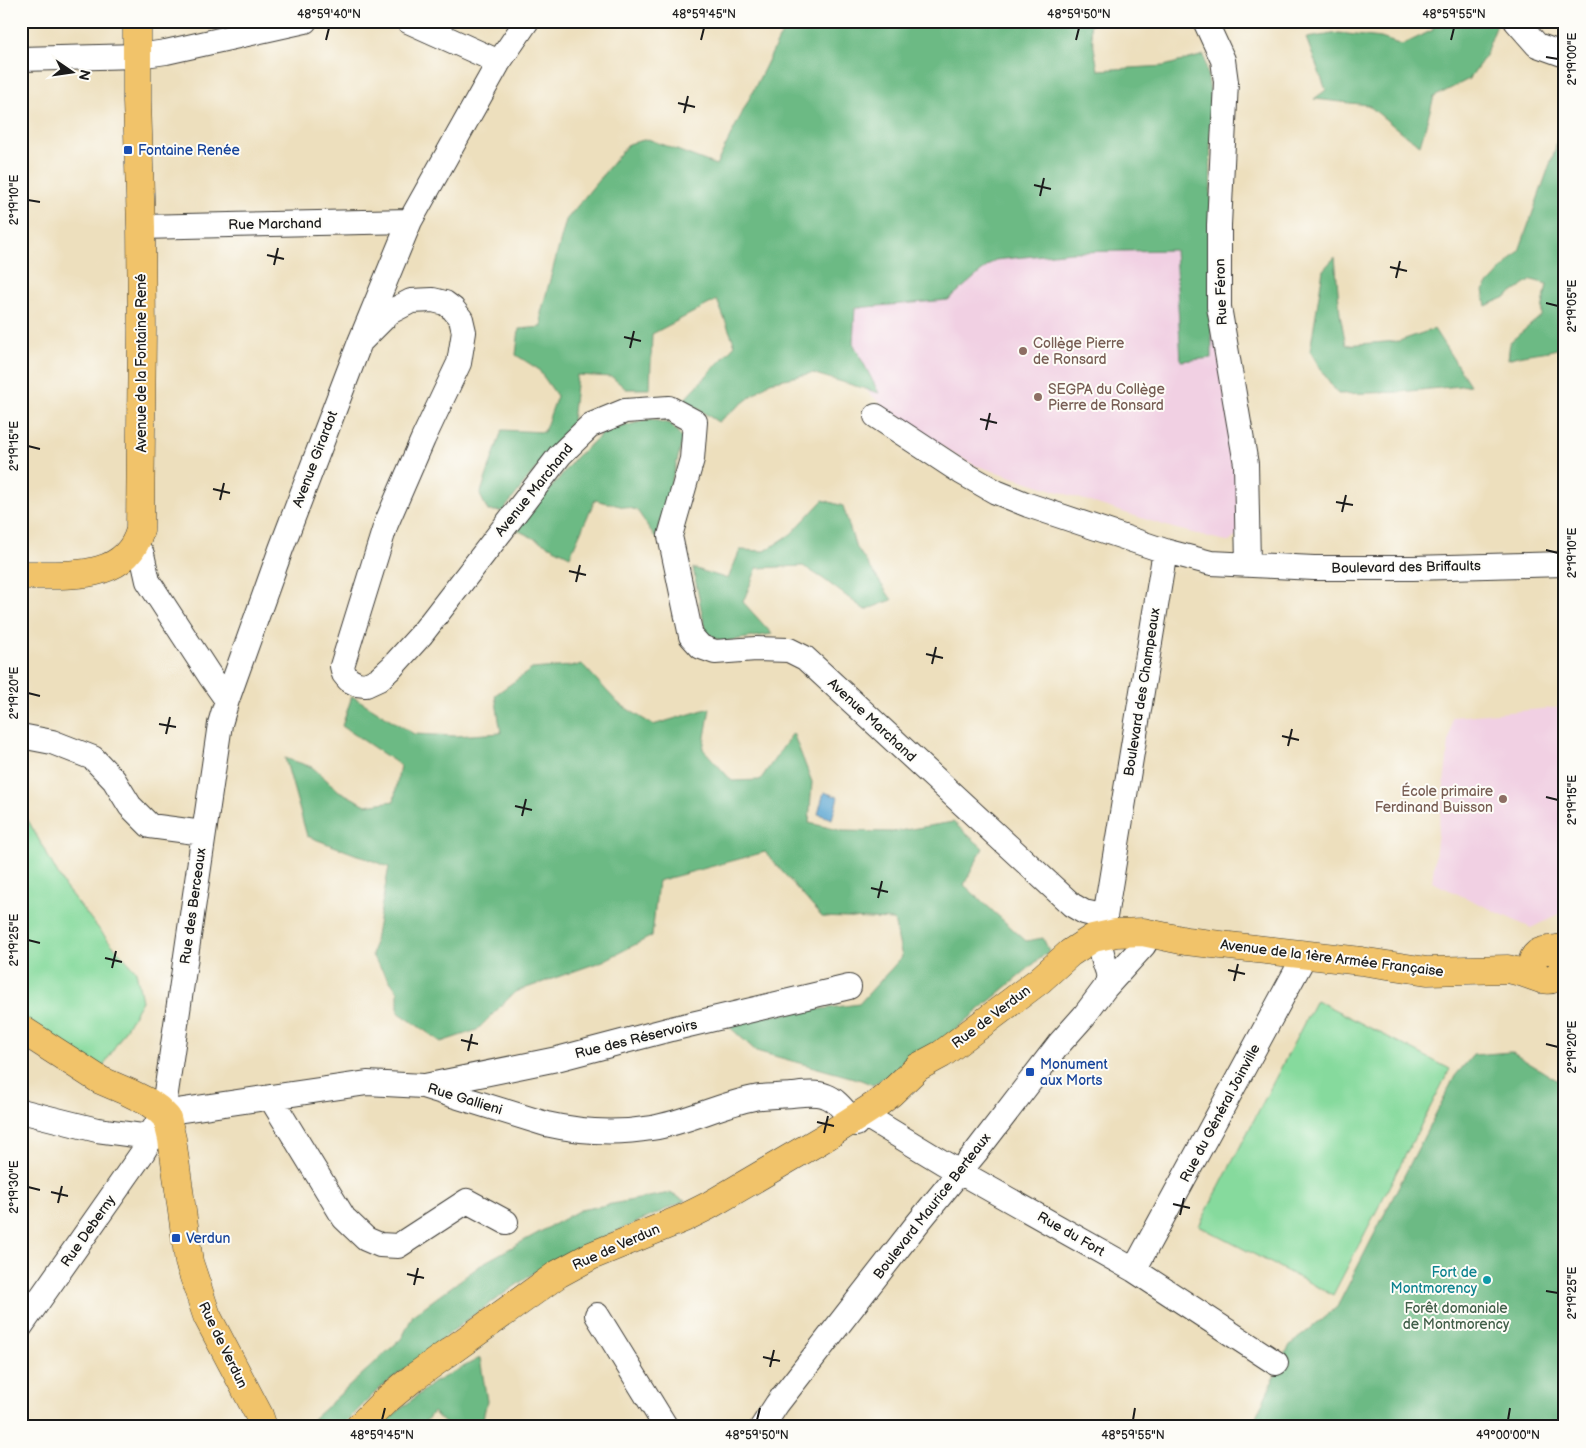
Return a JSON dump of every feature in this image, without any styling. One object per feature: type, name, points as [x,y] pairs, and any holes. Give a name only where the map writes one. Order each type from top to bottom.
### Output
[{"type":"main road","name":"Avenue de la Fontaine René","points":[[135,546],[141,522],[142,330],[137,21]]},
{"type":"main road","points":[[21,575],[97,572],[118,562],[135,546]]},
{"type":"main road","name":"Avenue de la 1ère Armée Française","points":[[1108,950],[1143,932],[1186,941],[1305,954],[1427,971],[1508,970],[1524,973],[1555,968]]},
{"type":"main road","name":"Avenue de la 1ère Armée Française","points":[[1108,950],[1186,941]]},
{"type":"main road","name":"Rue de Verdun","points":[[359,1427],[384,1402],[413,1378],[558,1274],[591,1256],[684,1218],[708,1206],[856,1121],[891,1093],[918,1067],[942,1054],[1040,980],[1077,962],[1108,950]]},
{"type":"main road","points":[[21,1029],[100,1080],[134,1094],[156,1124]]},
{"type":"main road","name":"Rue de Verdun","points":[[156,1124],[167,1118],[171,1129],[186,1240],[195,1281],[207,1316],[259,1415],[263,1427]]},
{"type":"street","points":[[21,59],[138,56],[166,52],[305,21]]},
{"type":"street","points":[[408,21],[499,62]]},
{"type":"street","name":"Avenue Girardot","points":[[227,700],[281,549],[360,342],[410,221],[499,62],[527,21]]},
{"type":"street","name":"Rue Féron","points":[[1205,21],[1223,60],[1226,82],[1219,225],[1219,307],[1246,464],[1248,564]]},
{"type":"street","points":[[1516,21],[1538,45],[1565,55]]},
{"type":"street","name":"Rue Marchand","points":[[141,228],[410,221]]},
{"type":"street","name":"Avenue Marchand","points":[[360,342],[390,312],[411,301],[433,300],[445,302],[461,319],[464,332],[459,363],[386,524],[342,666],[344,674],[349,680],[357,684],[366,685],[379,679],[392,667],[421,635],[560,455],[591,424],[625,411],[669,408],[695,422],[692,459],[670,536],[691,636],[695,642],[700,647],[715,652],[756,649],[789,650],[805,658],[1072,905],[1084,912],[1108,950]]},
{"type":"street","points":[[876,416],[961,472],[996,492],[1028,505],[1159,549],[1211,562],[1248,564]]},
{"type":"street","points":[[135,546],[142,554],[148,580],[227,700]]},
{"type":"street","name":"Boulevard des Champeaux","points":[[1108,950],[1159,549]]},
{"type":"street","name":"Boulevard des Briffaults","points":[[1248,564],[1314,568],[1565,564]]},
{"type":"street","name":"Rue des Berceaux","points":[[156,1124],[220,724],[227,700]]},
{"type":"street","points":[[21,736],[52,742],[93,758],[114,780],[130,806],[150,826],[203,833]]},
{"type":"street","name":"Boulevard Maurice Berteaux","points":[[762,1427],[777,1404],[888,1261],[1059,1044],[1084,1016],[1108,950]]},
{"type":"street","name":"Rue du Général Joinville","points":[[1134,1270],[1305,954]]},
{"type":"street","name":"Rue des Réservoirs","points":[[423,1086],[557,1059],[671,1029],[849,987]]},
{"type":"street","name":"Rue Gallieni","points":[[21,1111],[97,1130],[142,1136],[156,1124],[270,1098],[367,1083],[423,1086],[546,1124],[592,1131],[620,1132],[651,1128],[678,1122],[754,1098],[804,1094],[818,1094],[830,1098],[856,1121]]},
{"type":"street","points":[[270,1098],[344,1218],[366,1239],[380,1245],[398,1246],[467,1201],[506,1222]]},
{"type":"street","name":"Rue du Fort","points":[[856,1121],[942,1162],[1134,1270],[1276,1363]]},
{"type":"street","name":"Rue Deberny","points":[[26,1311],[143,1152],[156,1124]]},
{"type":"street","points":[[597,1315],[666,1427]]},
{"type":"shaded area","name":"Collège Pierre de Ronsard","points":[[1210,128],[1211,298],[1236,462],[1239,534],[1229,542],[1173,528],[974,465],[905,425],[858,383],[796,319]]},
{"type":"shaded area","name":"École primaire Ferdinand Buisson","points":[[1565,707],[1565,911],[1531,928],[1432,882],[1452,717]]},
{"type":"green space","points":[[788,21],[1099,21],[1090,25],[1098,70],[1164,66],[1204,55],[1210,90],[1212,358],[1181,361],[1175,250],[1072,252],[995,260],[948,300],[855,308],[853,343],[879,393],[812,373],[770,382],[718,422],[684,400],[735,345],[717,300],[652,334],[650,389],[626,389],[612,377],[577,375],[572,422],[503,511],[488,511],[480,495],[502,430],[544,432],[557,396],[538,369],[516,355],[519,329],[542,327],[541,313],[566,220],[628,144],[648,139],[716,165]]},
{"type":"green space","points":[[1434,21],[1498,22],[1484,58],[1469,79],[1434,97],[1420,145],[1368,105],[1314,99],[1326,90],[1306,38],[1339,33],[1381,38],[1402,45],[1433,30]]},
{"type":"green space","points":[[1565,98],[1565,346],[1508,359],[1510,342],[1541,316],[1547,284],[1532,280],[1506,297],[1486,306],[1483,290],[1519,251],[1555,150]]},
{"type":"green space","points":[[1335,257],[1340,314],[1346,345],[1399,341],[1434,329],[1470,385],[1400,392],[1338,394],[1310,351],[1323,270]]},
{"type":"green space","points":[[650,419],[671,424],[683,439],[656,539],[637,510],[595,500],[570,556],[517,530],[576,457],[606,431]]},
{"type":"green space","points":[[823,500],[843,506],[855,545],[892,600],[865,610],[803,566],[757,568],[743,602],[772,634],[722,642],[706,633],[693,568],[728,579],[740,550],[765,551],[791,534]]},
{"type":"green space","points":[[583,665],[618,703],[653,725],[710,708],[703,749],[732,781],[760,780],[793,733],[812,782],[809,823],[843,831],[893,832],[953,822],[983,848],[964,885],[1026,941],[1043,938],[1049,951],[955,1030],[873,1085],[756,1051],[724,1022],[859,1004],[902,957],[894,920],[822,917],[765,852],[658,881],[652,936],[603,961],[515,992],[477,1030],[441,1042],[398,1012],[398,992],[372,956],[389,867],[307,836],[285,758],[312,767],[339,791],[366,805],[394,801],[400,765],[342,726],[352,696],[414,734],[456,736],[501,733],[495,695],[532,669]]},
{"type":"green space","points":[[21,811],[65,887],[136,971],[142,1001],[100,1072],[21,1021]]},
{"type":"green space","points":[[1316,1000],[1450,1069],[1333,1295],[1199,1226]]},
{"type":"green space","name":"Forêt domaniale de Montmorency","points":[[1511,1052],[1565,1085],[1565,1427],[1251,1427],[1290,1345],[1337,1307],[1455,1076],[1473,1055]]},
{"type":"green space","points":[[670,1193],[685,1201],[552,1260],[468,1319],[379,1389],[341,1427],[312,1427],[312,1420],[402,1338],[413,1315],[485,1262],[580,1210]]},
{"type":"green space","points":[[480,1358],[487,1401],[481,1427],[449,1427],[433,1412],[421,1427],[378,1427],[433,1383]]},
{"type":"water","points":[[824,792],[838,797],[832,819],[818,814]]},
{"type":"place","name":"Fontaine Renée","points":[[128,150]]},
{"type":"place","name":"Collège Pierre de Ronsard","points":[[1023,351]]},
{"type":"place","name":"SEGPA du Collège Pierre de Ronsard","points":[[1038,397]]},
{"type":"place","name":"École primaire Ferdinand Buisson","points":[[1503,799]]},
{"type":"place","name":"Monument aux Morts","points":[[1030,1072]]},
{"type":"place","name":"Verdun","points":[[176,1238]]},
{"type":"place","name":"Fort de Montmorency","points":[[1487,1280]]}]
